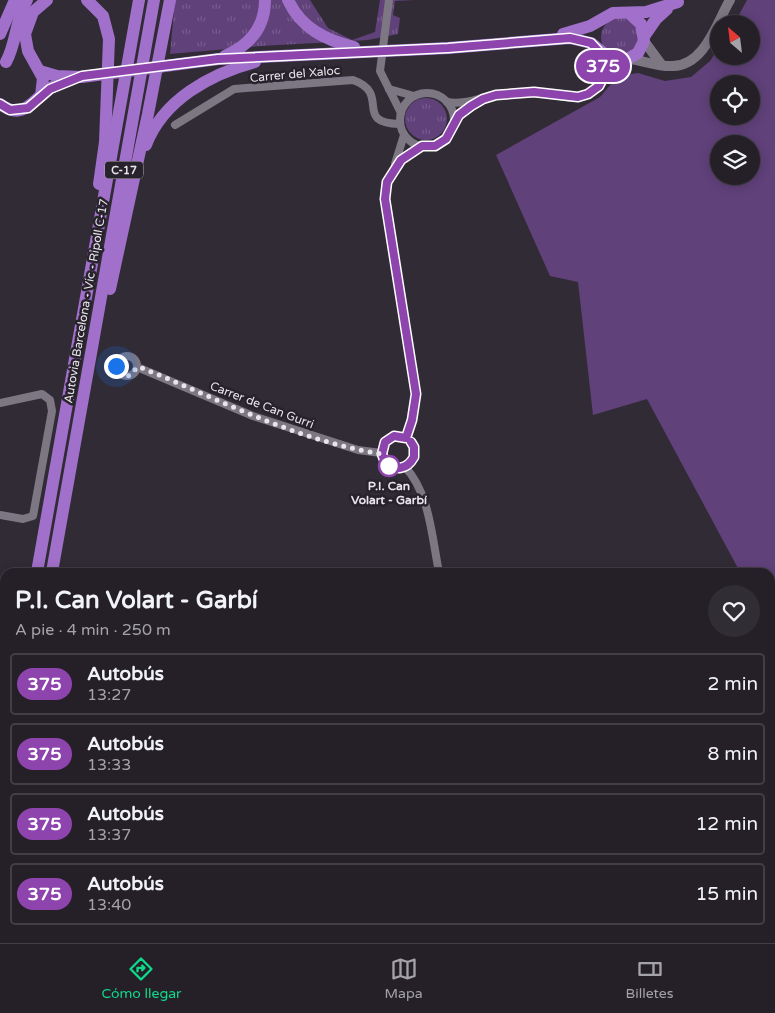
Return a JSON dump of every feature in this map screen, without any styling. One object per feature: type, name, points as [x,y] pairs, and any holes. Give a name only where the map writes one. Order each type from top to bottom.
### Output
[{"type":"highway","points":[[0,34],[15,0]]},
{"type":"highway","points":[[3,64],[13,46],[18,19],[27,0]]},
{"type":"highway","points":[[41,96],[44,83],[26,42],[27,24],[33,12],[48,0]]},
{"type":"highway","points":[[87,0],[100,11],[105,21],[109,39],[105,142],[88,259],[88,329]]},
{"type":"highway","name":"Autovia Barcelona - Vic - Ripoll C-17","points":[[53,568],[87,382],[88,329],[139,0]]},
{"type":"highway","name":"Autovia Barcelona - Vic - Ripoll C-17","points":[[38,568],[154,0]]},
{"type":"highway","points":[[88,329],[108,300],[170,0]]},
{"type":"highway","points":[[218,59],[241,48],[255,35],[264,17],[265,0]]},
{"type":"highway","points":[[288,0],[294,13],[304,24],[324,38],[371,50]]},
{"type":"highway","points":[[3,64],[18,60],[57,76],[82,76],[218,59],[284,54],[457,48],[549,38],[577,39],[591,43],[612,60],[627,60],[638,53],[644,38],[656,18],[680,1]]},
{"type":"highway","points":[[549,38],[582,29],[617,12],[629,14],[646,12],[680,1]]},
{"type":"highway","points":[[629,14],[641,24],[644,38]]},
{"type":"highway","points":[[600,51],[595,33],[602,19]]},
{"type":"highway","points":[[136,168],[156,126],[166,112],[192,90],[230,69],[284,54]]},
{"type":"highway","points":[[0,104],[10,110],[19,111],[28,108],[41,96],[59,84],[82,76]]},
{"type":"street","points":[[389,0],[379,64],[382,78],[400,112],[400,124],[404,135],[412,142],[422,146]]},
{"type":"street","points":[[389,89],[414,96],[432,93],[447,102],[456,103],[496,95],[534,92],[578,97],[594,91],[602,80],[627,60],[679,66],[701,51],[730,0]]},
{"type":"street","points":[[644,38],[661,64]]},
{"type":"street","points":[[600,51],[602,80]]},
{"type":"street","name":"Carrer del Xaloc","points":[[175,125],[234,90],[353,80],[361,83],[372,95],[374,115],[378,121],[384,124],[400,124]]},
{"type":"street","points":[[400,112],[405,103],[414,96]]},
{"type":"street","points":[[394,169],[408,154],[422,146],[441,143],[450,134],[459,115],[483,99]]},
{"type":"street","points":[[447,102],[454,115],[454,123]]},
{"type":"street","points":[[404,135],[394,169],[387,182],[385,199],[416,394],[412,420],[406,438]]},
{"type":"street","name":"Carrer de Can Gurri","points":[[137,367],[253,416],[358,450],[382,454]]},
{"type":"street","points":[[0,403],[42,394],[50,400],[52,411],[33,516],[24,519],[0,515]]},
{"type":"street","points":[[400,436],[406,438],[414,447],[411,462],[405,467],[397,469],[389,466],[382,454],[383,444],[390,438],[400,436]]},
{"type":"street","points":[[405,467],[411,473],[422,497],[438,568]]},
{"type":"green space","points":[[175,0],[310,0],[328,28],[352,40],[375,32],[380,0],[414,0],[395,1],[393,15],[400,18],[398,34],[368,40],[261,46],[170,54]]},
{"type":"green space","points":[[747,0],[775,0],[775,568],[738,568],[647,399],[593,415],[578,282],[550,276],[496,155],[600,97],[618,76],[638,73],[665,81],[691,77],[710,61],[710,65],[760,65],[760,15],[739,15]]},
{"type":"green space","points":[[620,18],[634,23],[639,37],[634,51],[620,56],[606,51],[601,37],[606,23]]},
{"type":"green space","points":[[430,98],[438,101],[444,107],[447,119],[444,131],[438,137],[422,140],[414,137],[408,131],[405,115],[408,107],[414,101]]},
{"type":"bus line","name":"375","points":[[0,104],[10,110],[19,111],[28,108],[50,89],[82,76],[218,59],[284,54],[448,48],[549,38],[585,40],[596,46],[602,55],[603,67],[602,80],[594,91],[578,97],[560,97],[534,92],[496,95],[483,99],[459,115],[450,134],[441,143],[429,147],[422,146],[401,160],[387,182],[385,199],[416,394],[415,407],[406,438],[394,436],[383,444],[382,454],[385,462],[397,469],[405,467],[414,457],[414,447],[411,442]]},
{"type":"place","name":"P.I. Can Volart - Garbí","points":[[389,466]]},
{"type":"route","points":[[116,366],[118,372],[124,376],[134,373],[137,367],[142,368],[240,412],[358,450],[382,454],[383,459],[389,466]]}]
